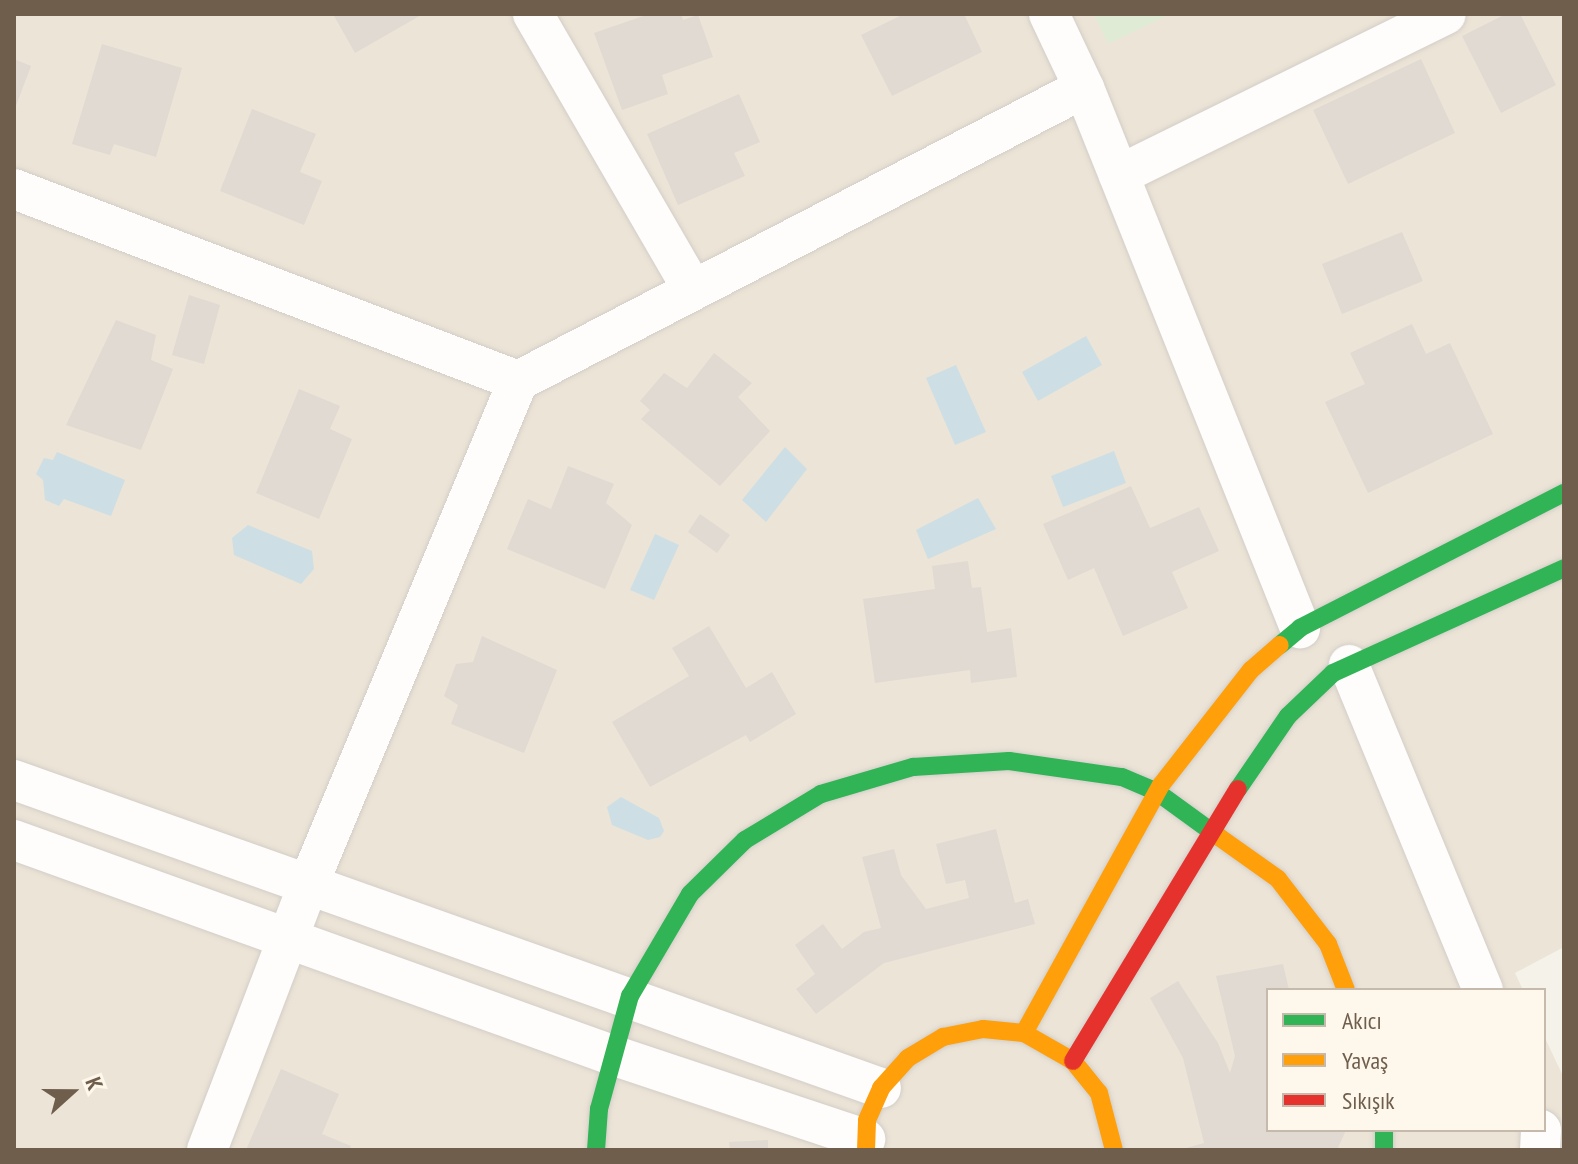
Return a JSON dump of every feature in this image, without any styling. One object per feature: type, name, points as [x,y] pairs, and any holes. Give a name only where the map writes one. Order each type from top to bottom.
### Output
[{"type":"street","points":[[533,14],[693,290]]},
{"type":"street","points":[[1049,14],[1084,88],[1300,628]]},
{"type":"street","points":[[1119,175],[1446,14]]},
{"type":"street","points":[[207,1150],[308,885],[518,381],[1084,88]]},
{"type":"street","points":[[14,189],[518,381]]},
{"type":"street","points":[[1024,1033],[1157,792],[1251,670],[1300,628],[1564,493]]},
{"type":"street","points":[[1073,1061],[1211,829],[1288,716],[1349,665],[1564,568]]},
{"type":"street","points":[[1349,665],[1482,988]]},
{"type":"street","points":[[596,1150],[612,1055],[630,996],[690,894],[745,840],[821,794],[913,767],[1009,761],[1122,777],[1157,792],[1278,879],[1328,944],[1345,988]]},
{"type":"street","points":[[14,780],[630,996],[881,1088]]},
{"type":"street","points":[[14,840],[866,1145],[881,1088],[908,1058],[943,1037],[983,1029],[1024,1033],[1073,1061],[1099,1093],[1114,1150]]},
{"type":"shaded area","points":[[14,14],[1564,14],[1564,947],[1515,973],[1522,988],[1266,988],[1266,1132],[1546,1132],[1546,1040],[1564,1078],[1564,1150],[14,1150]]},
{"type":"shaded area","points":[[1086,336],[1102,365],[1038,401],[1022,372]]},
{"type":"shaded area","points":[[956,365],[986,432],[955,445],[926,378]]},
{"type":"shaded area","points":[[785,447],[807,469],[766,522],[742,500]]},
{"type":"shaded area","points":[[1114,451],[1126,483],[1063,507],[1051,476]]},
{"type":"shaded area","points":[[57,452],[125,480],[111,516],[64,499],[59,506],[45,500],[43,480],[36,474],[44,458],[53,460]]},
{"type":"shaded area","points":[[978,498],[996,529],[928,559],[916,530]]},
{"type":"shaded area","points":[[248,525],[312,551],[314,569],[301,584],[234,555],[232,538]]},
{"type":"shaded area","points":[[655,534],[679,545],[654,600],[630,590]]},
{"type":"shaded area","points":[[621,797],[659,818],[664,831],[660,837],[648,840],[612,825],[607,807]]},
{"type":"green space","points":[[1094,14],[1171,14],[1108,44]]},
{"type":"building","points":[[333,14],[423,14],[355,53]]},
{"type":"building","points":[[649,14],[681,14],[683,20],[698,15],[713,57],[662,75],[668,94],[622,110],[594,33]]},
{"type":"building","points":[[904,14],[964,14],[982,52],[892,96],[861,35]]},
{"type":"building","points":[[1506,14],[1520,14],[1556,85],[1501,113],[1462,36]]},
{"type":"building","points":[[102,44],[182,68],[156,157],[114,144],[110,155],[72,144]]},
{"type":"building","points":[[14,59],[31,66],[14,111]]},
{"type":"building","points":[[1421,59],[1455,133],[1348,184],[1313,110]]},
{"type":"building","points":[[739,94],[760,142],[734,153],[745,176],[678,205],[647,134]]},
{"type":"building","points":[[252,109],[316,134],[300,172],[322,181],[304,225],[220,191]]},
{"type":"building","points":[[1402,232],[1423,281],[1342,314],[1322,264]]},
{"type":"building","points":[[189,295],[220,305],[204,364],[172,355]]},
{"type":"building","points":[[116,320],[156,335],[151,360],[173,369],[141,450],[66,425]]},
{"type":"building","points":[[1412,324],[1426,354],[1450,343],[1493,434],[1368,493],[1325,402],[1365,384],[1350,353]]},
{"type":"building","points":[[714,353],[752,383],[738,397],[770,431],[720,486],[641,419],[650,410],[640,401],[664,373],[687,388]]},
{"type":"building","points":[[299,389],[340,406],[330,429],[352,439],[319,519],[256,493]]},
{"type":"building","points":[[568,466],[614,484],[606,503],[632,525],[605,589],[507,549],[528,499],[551,509]]},
{"type":"building","points":[[1131,486],[1150,528],[1199,507],[1219,551],[1172,572],[1188,608],[1123,636],[1094,568],[1068,580],[1043,524]]},
{"type":"building","points":[[700,514],[730,535],[717,553],[688,532]]},
{"type":"building","points":[[968,561],[972,588],[981,587],[987,632],[1011,628],[1017,677],[971,683],[970,670],[875,683],[863,599],[935,589],[932,566]]},
{"type":"building","points":[[709,626],[746,688],[772,672],[796,714],[750,742],[746,735],[650,787],[612,722],[689,676],[672,648]]},
{"type":"building","points":[[482,636],[557,670],[524,753],[451,724],[458,705],[444,696],[456,664],[473,662]]},
{"type":"building","points":[[996,829],[1015,903],[1028,899],[1035,924],[884,963],[816,1014],[796,989],[815,974],[795,945],[823,924],[842,949],[864,932],[881,928],[862,857],[894,849],[901,875],[926,909],[969,898],[965,880],[946,884],[936,844]]},
{"type":"building","points":[[1283,964],[1289,988],[1266,988],[1266,1132],[1345,1132],[1337,1150],[1179,1150],[1204,1143],[1183,1058],[1150,998],[1178,981],[1218,1043],[1230,1073],[1235,1056],[1216,976]]},
{"type":"building","points":[[281,1069],[339,1094],[322,1134],[351,1146],[349,1150],[246,1150]]},
{"type":"building","points":[[768,1140],[768,1150],[730,1150],[729,1142]]},
{"type":"traffic: fast","points":[[1280,645],[1300,628],[1564,493]]},
{"type":"traffic: fast","points":[[1238,789],[1288,716],[1333,673],[1564,568]]},
{"type":"traffic: fast","points":[[596,1150],[599,1109],[630,996],[690,894],[745,840],[821,794],[913,767],[1009,761],[1122,777],[1157,792],[1219,837]]},
{"type":"traffic: fast","points":[[1384,1132],[1384,1150]]},
{"type":"traffic: slow","points":[[1024,1033],[1161,785],[1251,670],[1280,645]]},
{"type":"traffic: slow","points":[[1219,837],[1278,879],[1328,944],[1345,988]]},
{"type":"traffic: slow","points":[[866,1150],[867,1120],[881,1088],[908,1058],[943,1037],[983,1029],[1024,1033],[1073,1061],[1099,1093],[1114,1150]]},
{"type":"traffic: jam","points":[[1073,1061],[1238,789]]}]
